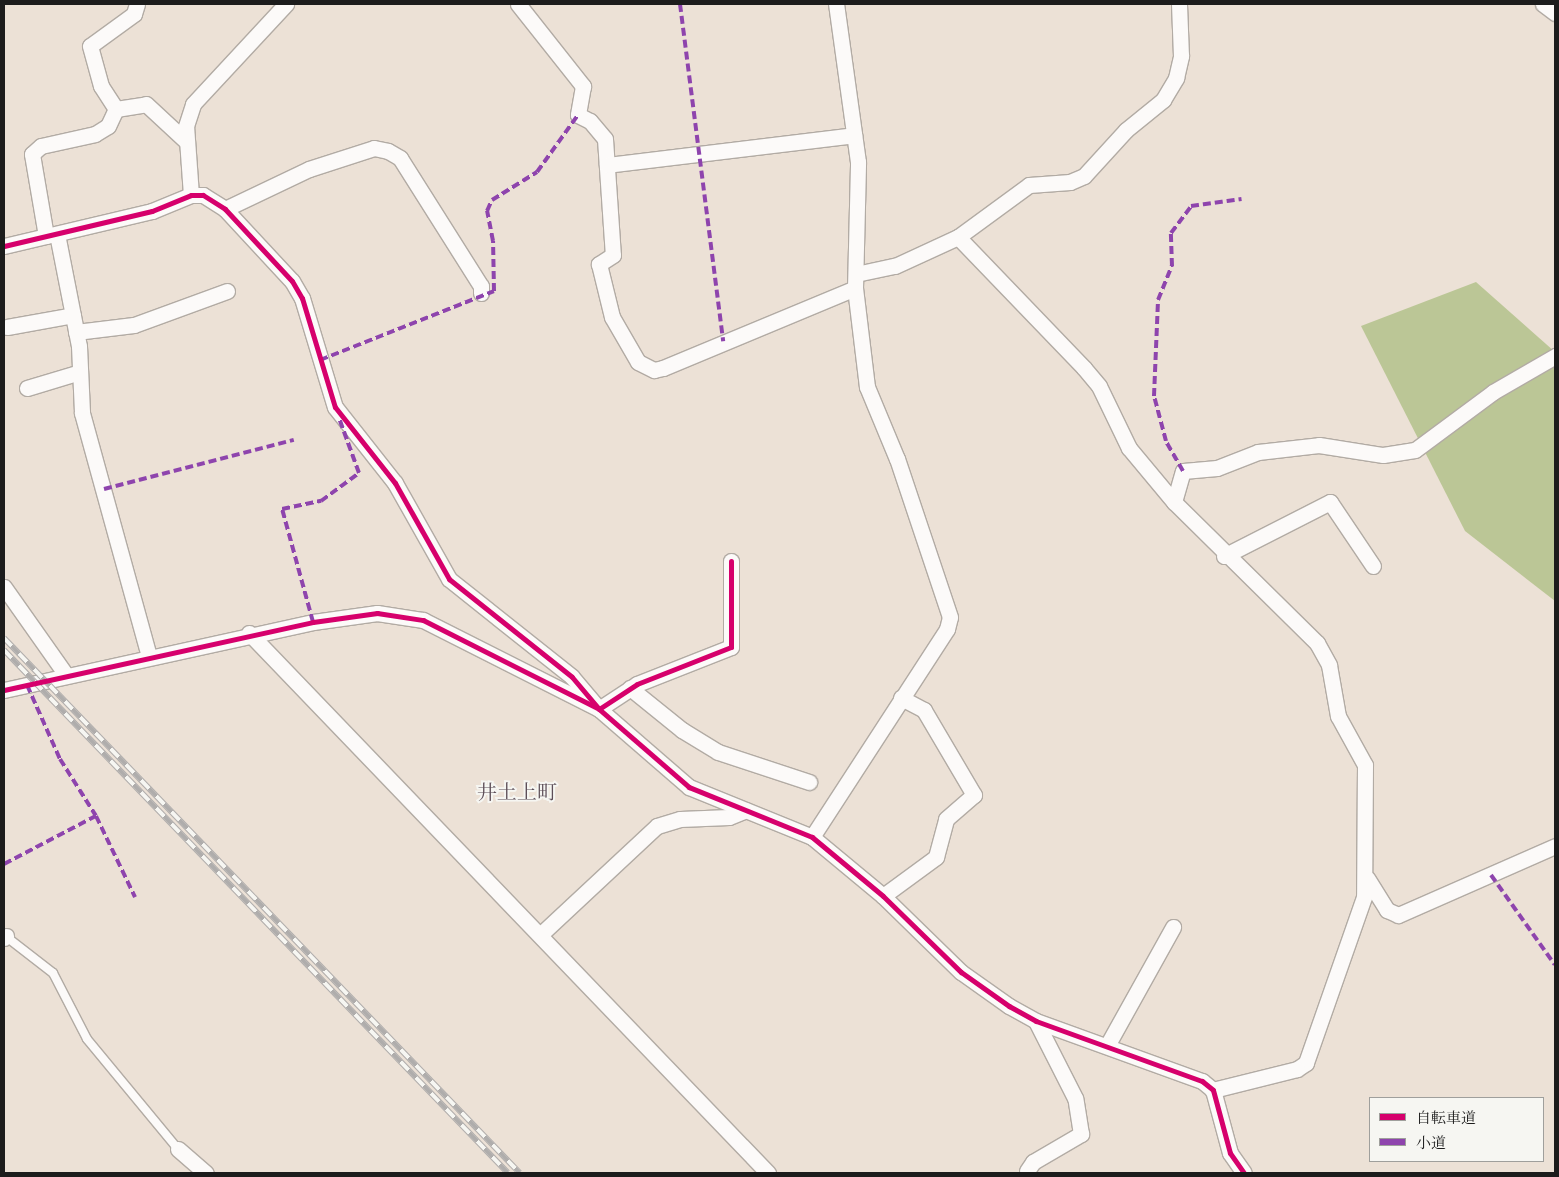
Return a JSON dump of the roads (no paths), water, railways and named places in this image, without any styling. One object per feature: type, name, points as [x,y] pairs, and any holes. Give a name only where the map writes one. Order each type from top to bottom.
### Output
[{"type":"street","points":[[116,109],[101,86],[90,46],[134,14],[137,4]]},
{"type":"street","points":[[191,195],[186,141],[193,104],[286,4]]},
{"type":"street","points":[[518,4],[583,86],[578,115],[590,121],[605,139],[613,255],[599,264],[612,317],[638,362],[654,370],[663,368],[855,281],[890,268],[958,237],[1029,185],[1070,182],[1084,176],[1126,130],[1163,100],[1180,64],[1179,4]]},
{"type":"street","points":[[812,837],[947,629],[948,602],[866,387],[855,281],[858,162],[836,4]]},
{"type":"street","points":[[1543,4],[1555,13]]},
{"type":"street","points":[[116,109],[146,104],[186,141]]},
{"type":"street","points":[[116,109],[108,126],[95,134],[41,146],[32,154],[73,315],[80,372],[82,414],[149,657]]},
{"type":"street","points":[[607,166],[854,135]]},
{"type":"street","points":[[225,209],[309,169],[374,148],[388,151],[400,158],[482,286],[481,293]]},
{"type":"street","points":[[4,246],[152,211],[191,195],[203,195],[225,209],[292,282],[302,298],[335,407],[395,483],[449,579],[572,677],[599,709],[690,787],[812,837],[883,896],[961,972],[1036,1021],[1108,1044],[1202,1081],[1214,1090],[1230,1153],[1244,1173]]},
{"type":"street","points":[[958,237],[1084,368],[1098,386],[1129,448],[1174,502],[1224,556],[1324,654],[1332,700],[1365,766],[1367,878],[1358,920],[1306,1062],[1297,1069],[1214,1090]]},
{"type":"street","points":[[76,332],[134,325],[227,291]]},
{"type":"street","points":[[7,327],[73,315]]},
{"type":"street","points":[[1174,502],[1183,471],[1218,468],[1258,452],[1319,445],[1383,455],[1415,450],[1493,392],[1555,356]]},
{"type":"street","points":[[26,388],[80,372]]},
{"type":"street","points":[[1224,556],[1330,502],[1373,566]]},
{"type":"street","points":[[599,709],[630,688],[731,647],[731,561]]},
{"type":"street","points":[[4,586],[66,675]]},
{"type":"street","points":[[4,690],[249,633],[377,613],[411,616],[599,709]]},
{"type":"street","points":[[249,633],[768,1173]]},
{"type":"street","points":[[630,688],[682,730],[718,752],[809,782]]},
{"type":"street","points":[[883,896],[936,857],[946,819],[974,795],[924,710],[901,698]]},
{"type":"street","points":[[540,936],[657,826],[680,819],[729,817],[746,810]]},
{"type":"street","points":[[1367,878],[1387,910],[1398,915],[1555,846]]},
{"type":"street","points":[[1108,1044],[1173,927]]},
{"type":"street","points":[[1029,1172],[1033,1162],[1081,1134],[1075,1098],[1036,1021]]},
{"type":"street","points":[[178,1149],[206,1173]]},
{"type":"lane","points":[[5,936],[53,973],[87,1039],[178,1149]]},
{"type":"railway","points":[[4,638],[520,1173]]},
{"type":"railway","points":[[4,650],[508,1173]]},
{"type":"district","name":"井土上町","points":[[517,791]]}]
